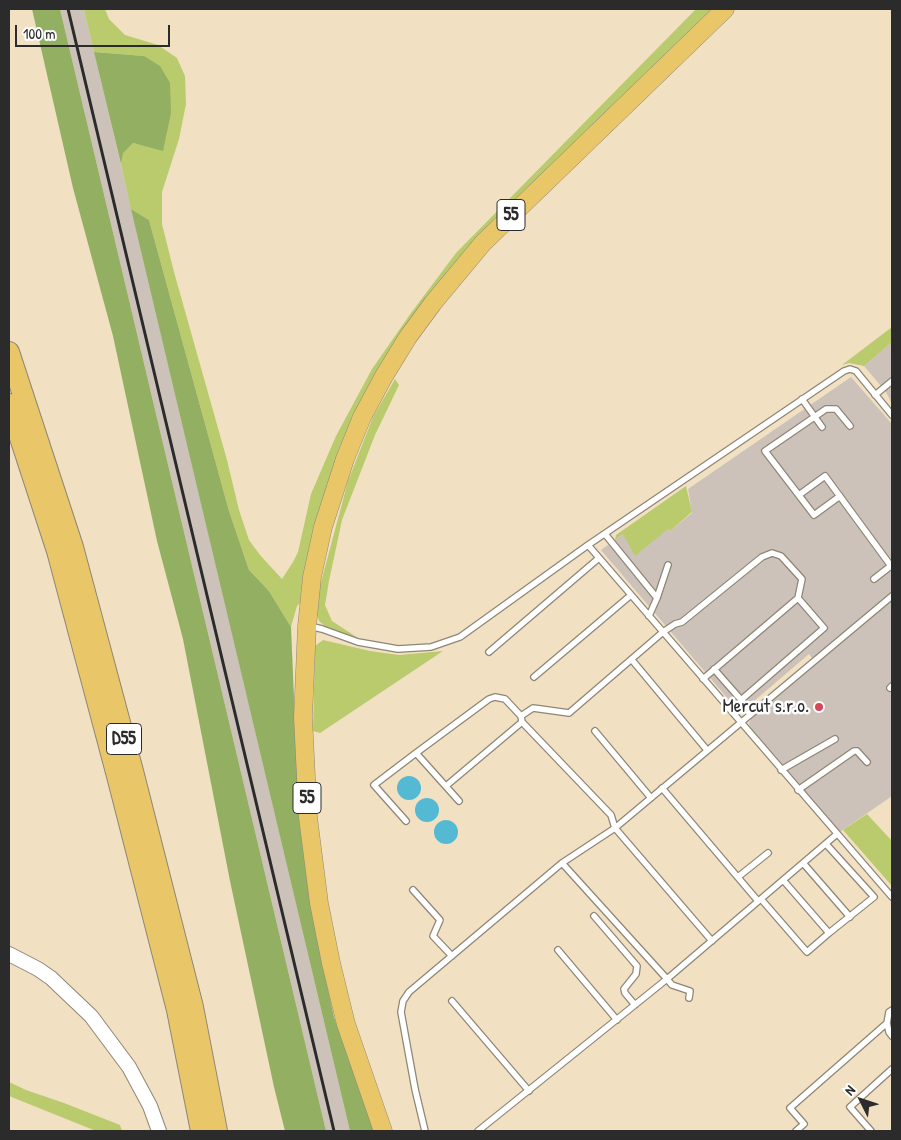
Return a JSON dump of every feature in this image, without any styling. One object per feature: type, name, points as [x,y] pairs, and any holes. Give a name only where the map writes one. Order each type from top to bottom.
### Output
[{"type":"highway","name":"D55","points":[[9,352],[73,547],[88,603],[193,1006],[217,1131]]},
{"type":"highway","name":"D55","points":[[9,404],[57,551],[120,785],[177,1010],[201,1131]]},
{"type":"main road","name":"55","points":[[383,1131],[346,1024],[331,963],[319,903],[308,818],[303,717],[307,626],[312,577],[323,527],[345,459],[362,417],[384,376],[433,303],[483,243],[725,9]]},
{"type":"street","points":[[9,954],[52,978],[91,1016],[129,1068],[150,1106],[160,1131]]},
{"type":"lane","points":[[307,626],[322,629],[358,642],[398,649],[431,647],[460,637],[588,545],[844,371],[850,369],[856,372],[892,415]]},
{"type":"lane","points":[[875,395],[892,381]]},
{"type":"lane","points":[[802,399],[822,427]]},
{"type":"lane","points":[[840,496],[814,515],[765,451],[826,409],[836,409],[850,426]]},
{"type":"lane","points":[[799,495],[826,476],[892,566],[874,579]]},
{"type":"lane","points":[[605,534],[657,598]]},
{"type":"lane","points":[[588,545],[892,897]]},
{"type":"lane","points":[[446,786],[533,708],[569,713],[663,632],[682,622],[762,557],[772,553],[781,556],[802,579],[798,598],[703,679]]},
{"type":"lane","points":[[489,652],[599,558]]},
{"type":"lane","points":[[649,616],[668,565]]},
{"type":"lane","points":[[534,677],[631,595]]},
{"type":"lane","points":[[425,1131],[401,1012],[403,1001],[409,992],[562,862],[615,828],[892,596]]},
{"type":"lane","points":[[741,700],[824,628],[798,598]]},
{"type":"lane","points":[[632,660],[707,750]]},
{"type":"lane","points":[[714,669],[741,700],[750,715]]},
{"type":"lane","points":[[406,821],[374,785],[495,696],[499,696],[508,701],[522,719],[610,815],[615,828],[712,941]]},
{"type":"lane","points":[[594,732],[651,798]]},
{"type":"lane","points":[[781,770],[835,739]]},
{"type":"lane","points":[[798,790],[854,751],[857,751],[867,762]]},
{"type":"lane","points":[[416,753],[459,801]]},
{"type":"lane","points":[[662,788],[738,877],[807,952],[874,897],[826,844]]},
{"type":"lane","points":[[478,1131],[667,979],[837,834]]},
{"type":"lane","points":[[738,877],[768,853]]},
{"type":"lane","points":[[562,862],[672,985],[690,991],[689,998]]},
{"type":"lane","points":[[803,863],[850,917]]},
{"type":"lane","points":[[783,880],[829,933]]},
{"type":"lane","points":[[413,890],[440,920],[433,936],[452,956]]},
{"type":"lane","points":[[594,916],[637,966],[636,974],[624,989],[624,993],[634,1005]]},
{"type":"lane","points":[[558,950],[617,1020]]},
{"type":"lane","points":[[452,1001],[529,1090]]},
{"type":"lane","points":[[892,1010],[887,1023],[892,1036]]},
{"type":"lane","points":[[796,1131],[804,1124],[790,1108],[887,1023]]},
{"type":"lane","points":[[871,1131],[850,1107],[892,1069]]},
{"type":"shaded area","points":[[60,9],[84,9],[350,1131],[326,1131]]},
{"type":"shaded area","points":[[892,342],[892,404],[886,392],[864,366]]},
{"type":"shaded area","points":[[851,377],[892,424],[892,796],[837,834],[784,766],[750,728],[749,724],[751,718],[816,663],[809,654],[740,713],[601,550],[623,534],[668,529],[670,531],[692,513],[688,489]]},
{"type":"green space","points":[[32,9],[60,9],[326,1131],[285,1131],[230,881],[183,639],[157,541],[113,336],[73,188]]},
{"type":"green space","points":[[84,9],[105,9],[109,19],[125,35],[158,45],[177,58],[185,76],[186,104],[179,139],[162,192],[162,224],[239,510],[249,540],[282,579],[298,552],[311,494],[336,436],[372,369],[456,253],[696,9],[712,9],[564,153],[378,371],[291,627],[269,591],[249,570],[229,511],[149,220],[131,209],[121,164],[122,153],[133,143],[163,150],[144,56],[94,52]]},
{"type":"green space","points":[[94,52],[144,56],[160,66],[170,83],[171,113],[163,151],[133,143],[123,153],[121,164]]},
{"type":"green space","points":[[131,209],[149,220],[229,511],[249,570],[269,591],[291,627],[299,816],[316,934],[334,1017],[374,1131],[350,1131]]},
{"type":"green space","points":[[892,327],[892,342],[864,366],[849,363],[842,365]]},
{"type":"green space","points":[[395,379],[399,385],[375,435],[342,520],[325,605],[332,621],[358,638],[327,628],[319,621],[316,612],[320,586],[348,481],[373,417]]},
{"type":"green space","points":[[686,486],[692,512],[670,531],[668,529],[635,556],[623,534],[615,540],[616,535]]},
{"type":"green space","points":[[323,640],[370,651],[399,655],[443,651],[320,733],[313,731],[315,646]]},
{"type":"green space","points":[[867,814],[892,841],[892,886],[843,830]]},
{"type":"green space","points":[[9,1082],[120,1125],[122,1131],[96,1131],[9,1096]]},
{"type":"water","points":[[409,776],[414,777],[420,783],[420,793],[414,799],[409,800],[404,799],[398,793],[397,788],[398,783],[404,777]]},
{"type":"water","points":[[427,798],[432,799],[438,805],[438,815],[432,821],[427,822],[422,821],[416,815],[415,810],[416,805],[422,799]]},
{"type":"water","points":[[446,820],[451,821],[457,827],[457,837],[451,843],[446,844],[441,843],[435,837],[434,832],[435,827],[441,821]]},
{"type":"railway","points":[[68,9],[334,1131]]},
{"type":"place","name":"Mercut s.r.o.","points":[[819,707]]}]
